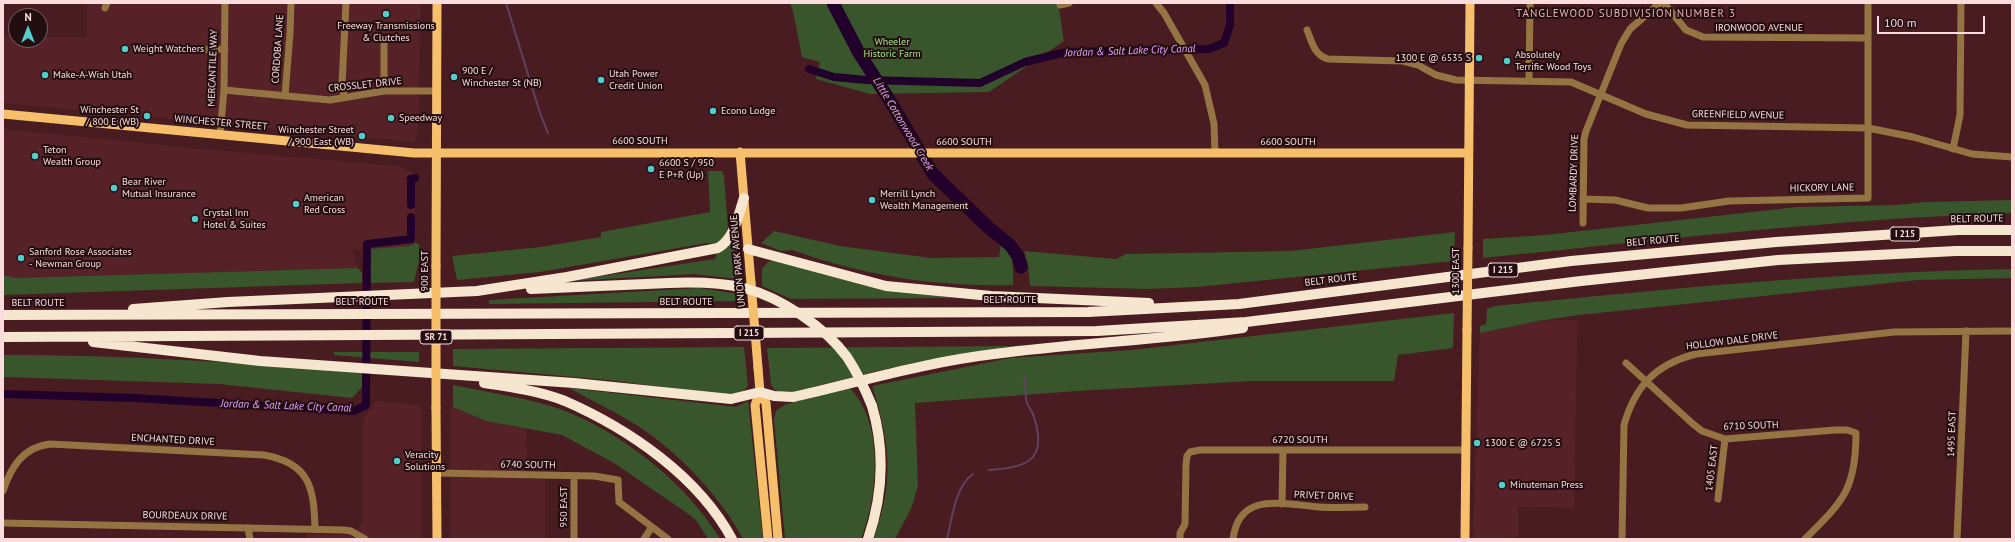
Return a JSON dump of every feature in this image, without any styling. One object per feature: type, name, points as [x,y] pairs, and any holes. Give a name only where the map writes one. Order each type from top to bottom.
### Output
[{"type":"highway","points":[[478,291],[567,277],[718,248],[724,244],[735,227],[744,198]]},
{"type":"highway","name":"BELT ROUTE","points":[[3,315],[1088,312],[1239,304],[1571,261],[1776,242],[1958,230],[2012,230]]},
{"type":"highway","points":[[748,249],[886,286],[991,296],[1210,306]]},
{"type":"highway","name":"I 215","points":[[3,337],[1097,331],[1246,322],[1778,260],[1956,251],[2012,251]]},
{"type":"highway","points":[[47,315],[228,302],[669,283],[723,284],[746,289],[770,297],[816,327],[846,356],[864,386],[872,406],[878,433],[881,465],[878,499],[868,539]]},
{"type":"highway","points":[[47,337],[260,361],[574,383],[731,399],[760,392],[774,396],[793,397],[929,366],[992,354],[1184,337],[1449,298]]},
{"type":"highway","points":[[401,371],[530,391],[564,401],[585,411],[626,432],[680,474],[723,523],[732,539]]},
{"type":"main road","name":"900 EAST","points":[[437,3],[437,539]]},
{"type":"main road","name":"1300 EAST","points":[[1464,539],[1470,3]]},
{"type":"main road","name":"WINCHESTER STREET","points":[[3,114],[414,153],[436,153]]},
{"type":"main road","name":"UNION PARK AVENUE","points":[[740,152],[760,392],[766,403],[778,539]]},
{"type":"main road","name":"6600 SOUTH","points":[[436,153],[1468,153]]},
{"type":"main road","name":"UNION PARK AVENUE","points":[[760,392],[754,405],[768,539]]},
{"type":"street","name":"MERCANTILE WAY","points":[[220,134],[224,90],[225,3]]},
{"type":"street","name":"CORDOBA LANE","points":[[285,96],[291,3]]},
{"type":"street","points":[[344,97],[342,84],[346,3]]},
{"type":"street","points":[[1060,5],[1069,3]]},
{"type":"street","points":[[1156,3],[1183,45],[1205,85],[1211,105],[1214,124],[1215,153]]},
{"type":"street","points":[[1529,80],[1530,3]]},
{"type":"street","name":"LOMBARDY DRIVE","points":[[1583,223],[1584,139],[1600,94],[1621,44],[1630,29],[1660,3]]},
{"type":"street","name":"IRONWOOD AVENUE","points":[[1664,3],[1686,30],[1703,37],[1868,38]]},
{"type":"street","name":"HICKORY LANE","points":[[1583,200],[1615,200],[1648,208],[1678,208],[1729,201],[1868,198],[1868,3]]},
{"type":"street","points":[[1953,149],[1960,115],[1961,3]]},
{"type":"street","name":"GREENFIELD AVENUE","points":[[1307,30],[1315,50],[1322,57],[1328,59],[1403,61],[1418,65],[1444,78],[1469,80],[1571,82],[1652,116],[1687,124],[1868,128],[1900,134],[1953,149],[1988,156],[2012,157]]},
{"type":"street","points":[[384,41],[384,91]]},
{"type":"street","points":[[174,50],[225,49]]},
{"type":"street","name":"CROSSLET DRIVE","points":[[224,90],[330,100],[384,91],[436,91]]},
{"type":"street","name":"1495 EAST","points":[[1957,539],[1966,331]]},
{"type":"street","name":"HOLLOW DALE DRIVE","points":[[1622,539],[1624,425],[1634,398],[1646,381],[1669,363],[1696,354],[1894,332],[2012,331]]},
{"type":"street","name":"6710 SOUTH","points":[[1626,363],[1702,431],[1725,439],[1835,430],[1847,430],[1856,433],[1856,453],[1844,497],[1835,509],[1805,539]]},
{"type":"street","name":"1405 EAST","points":[[1718,499],[1725,439]]},
{"type":"street","name":"ENCHANTED DRIVE","points":[[3,491],[8,475],[16,461],[28,451],[41,445],[50,444],[264,454],[278,457],[290,463],[300,471],[307,480],[314,501],[315,530]]},
{"type":"street","name":"6720 SOUTH","points":[[1180,539],[1180,533],[1186,524],[1186,464],[1187,456],[1190,452],[1200,450],[1466,450]]},
{"type":"street","name":"PRIVET DRIVE","points":[[1282,504],[1283,450]]},
{"type":"street","name":"6740 SOUTH","points":[[437,473],[574,476],[618,480],[619,502],[652,527]]},
{"type":"street","name":"950 EAST","points":[[574,476],[574,539]]},
{"type":"street","name":"PRIVET DRIVE","points":[[1233,539],[1235,527],[1240,516],[1251,507],[1260,503],[1323,507],[1365,507]]},
{"type":"street","name":"BOURDEAUX DRIVE","points":[[3,523],[351,531],[365,539]]},
{"type":"street","points":[[644,539],[652,527],[668,539]]},
{"type":"street","points":[[248,528],[250,539]]},
{"type":"shaded area","points":[[87,3],[421,3],[418,130],[414,142],[3,103],[3,36],[8,36],[8,48],[48,48],[48,37],[87,37]]},
{"type":"shaded area","points":[[3,129],[200,149],[398,166],[413,173],[416,243],[409,246],[352,250],[358,268],[16,278],[3,275]]},
{"type":"shaded area","points":[[1577,320],[1574,508],[1518,507],[1518,537],[1473,539],[1480,333],[1538,321]]},
{"type":"shaded area","points":[[376,401],[421,405],[421,539],[307,539],[306,534],[344,535],[354,537],[363,521],[363,419]]},
{"type":"shaded area","points":[[451,407],[486,421],[526,429],[527,479],[545,479],[545,539],[451,539]]},
{"type":"green space","name":"Wheeler Historic Farm","points":[[790,3],[1058,3],[1064,41],[989,92],[870,94],[816,79],[820,62],[802,57]]},
{"type":"green space","points":[[708,171],[722,171],[724,176],[728,228],[724,238],[716,244],[707,243],[540,272],[457,280],[452,256],[541,247],[601,237],[601,232],[710,212]]},
{"type":"green space","points":[[2012,200],[2012,213],[1813,225],[1483,258],[1483,239],[1545,235],[1797,207],[1897,205],[1925,202]]},
{"type":"green space","points":[[774,231],[840,246],[931,258],[999,257],[1001,244],[1006,248],[1011,257],[1013,268],[1013,285],[928,282],[847,267],[792,250],[781,251],[761,243]]},
{"type":"green space","points":[[1455,232],[1454,261],[1197,287],[1147,289],[1030,286],[1028,264],[1024,251],[1116,259],[1126,254],[1291,251]]},
{"type":"green space","points":[[733,241],[738,279],[694,274],[569,281],[715,259],[717,253],[726,248]]},
{"type":"green space","points":[[416,243],[419,244],[419,261],[414,282],[369,283],[369,249],[409,246]]},
{"type":"green space","points":[[775,260],[873,287],[954,298],[791,299],[762,286],[762,269],[768,262]]},
{"type":"green space","points":[[358,268],[362,273],[362,283],[3,295],[3,275],[16,278]]},
{"type":"green space","points":[[2012,269],[2012,278],[1918,280],[1579,315],[1538,321],[1480,333],[1480,326],[1486,324],[1487,309],[1495,306],[1753,282],[1882,274]]},
{"type":"green space","points":[[699,288],[739,294],[740,301],[489,304],[489,300]]},
{"type":"green space","points":[[1454,313],[1453,348],[1398,355],[1394,381],[1251,381],[1077,391],[915,403],[918,486],[911,509],[895,539],[873,539],[885,499],[888,462],[883,426],[872,386],[1010,358],[1131,350]]},
{"type":"green space","points":[[1013,346],[890,368],[789,393],[778,392],[771,384],[767,348]]},
{"type":"green space","points":[[744,347],[748,386],[743,391],[726,395],[608,380],[453,366],[453,349]]},
{"type":"green space","points":[[334,352],[419,352],[419,362],[334,355]]},
{"type":"green space","points":[[3,355],[93,356],[183,360],[362,373],[362,387],[352,398],[219,384],[3,377]]},
{"type":"green space","points":[[453,385],[542,403],[573,414],[613,435],[668,476],[700,511],[720,539],[708,539],[696,520],[687,513],[614,463],[562,435],[486,421],[453,407]]},
{"type":"green space","points":[[849,387],[861,402],[868,420],[873,440],[875,460],[871,502],[867,522],[861,539],[785,539],[774,419],[776,411],[784,405]]},
{"type":"green space","points":[[569,388],[736,407],[748,401],[763,539],[743,539],[734,523],[711,492],[683,462],[653,436],[621,416]]},
{"type":"waterway","points":[[506,3],[540,113],[548,133]]},
{"type":"waterway","name":"Little Cottonwood Creek","points":[[833,3],[859,53],[890,101],[933,174],[989,228],[1010,245],[1018,256],[1021,267]]},
{"type":"waterway","name":"Jordan & Salt Lake City Canal","points":[[809,69],[834,77],[866,80],[980,83],[1025,62],[1066,52],[1209,49],[1224,43],[1230,25],[1230,3]]},
{"type":"waterway","name":"Jordan & Salt Lake City Canal","points":[[411,205],[411,179],[415,178]]},
{"type":"waterway","name":"Jordan & Salt Lake City Canal","points":[[3,394],[134,398],[354,411],[366,405],[367,244],[411,239],[411,217]]},
{"type":"waterway","name":"Little Cottonwood Creek","points":[[989,470],[1014,467],[1024,464],[1031,459],[1036,452],[1038,432],[1033,415],[1027,403],[1024,376]]},
{"type":"waterway","name":"Little Cottonwood Creek","points":[[947,539],[958,495],[962,486],[973,474]]},
{"type":"place","name":"Freeway Transmissions & Clutches","points":[[386,14]]},
{"type":"place","name":"Weight Watchers","points":[[125,49]]},
{"type":"place","name":"1300 E @ 6535 S","points":[[1479,58]]},
{"type":"place","name":"Absolutely Terrific Wood Toys","points":[[1507,61]]},
{"type":"place","name":"Make-A-Wish Utah","points":[[45,75]]},
{"type":"place","name":"900 E / Winchester St (NB)","points":[[454,77]]},
{"type":"place","name":"Utah Power Credit Union","points":[[601,80]]},
{"type":"place","name":"Econo Lodge","points":[[713,111]]},
{"type":"place","name":"Winchester St / 800 E (WB)","points":[[147,116]]},
{"type":"place","name":"Speedway","points":[[391,118]]},
{"type":"place","name":"Winchester Street / 900 East (WB)","points":[[362,136]]},
{"type":"place","name":"Teton Wealth Group","points":[[35,156]]},
{"type":"place","name":"6600 S / 950 E P+R (Up)","points":[[651,169]]},
{"type":"place","name":"Bear River Mutual Insurance","points":[[114,188]]},
{"type":"place","name":"Merrill Lynch Wealth Management","points":[[872,200]]},
{"type":"place","name":"American Red Cross","points":[[296,204]]},
{"type":"place","name":"Crystal Inn Hotel & Suites","points":[[195,219]]},
{"type":"place","name":"Sanford Rose Associates - Newman Group","points":[[21,258]]},
{"type":"place","name":"1300 E @ 6725 S","points":[[1477,443]]},
{"type":"place","name":"Veracity Solutions","points":[[397,461]]},
{"type":"place","name":"Minuteman Press","points":[[1502,485]]},
{"type":"district","name":"TANGLEWOOD SUBDIVISION NUMBER 3","points":[[1626,14]]}]
